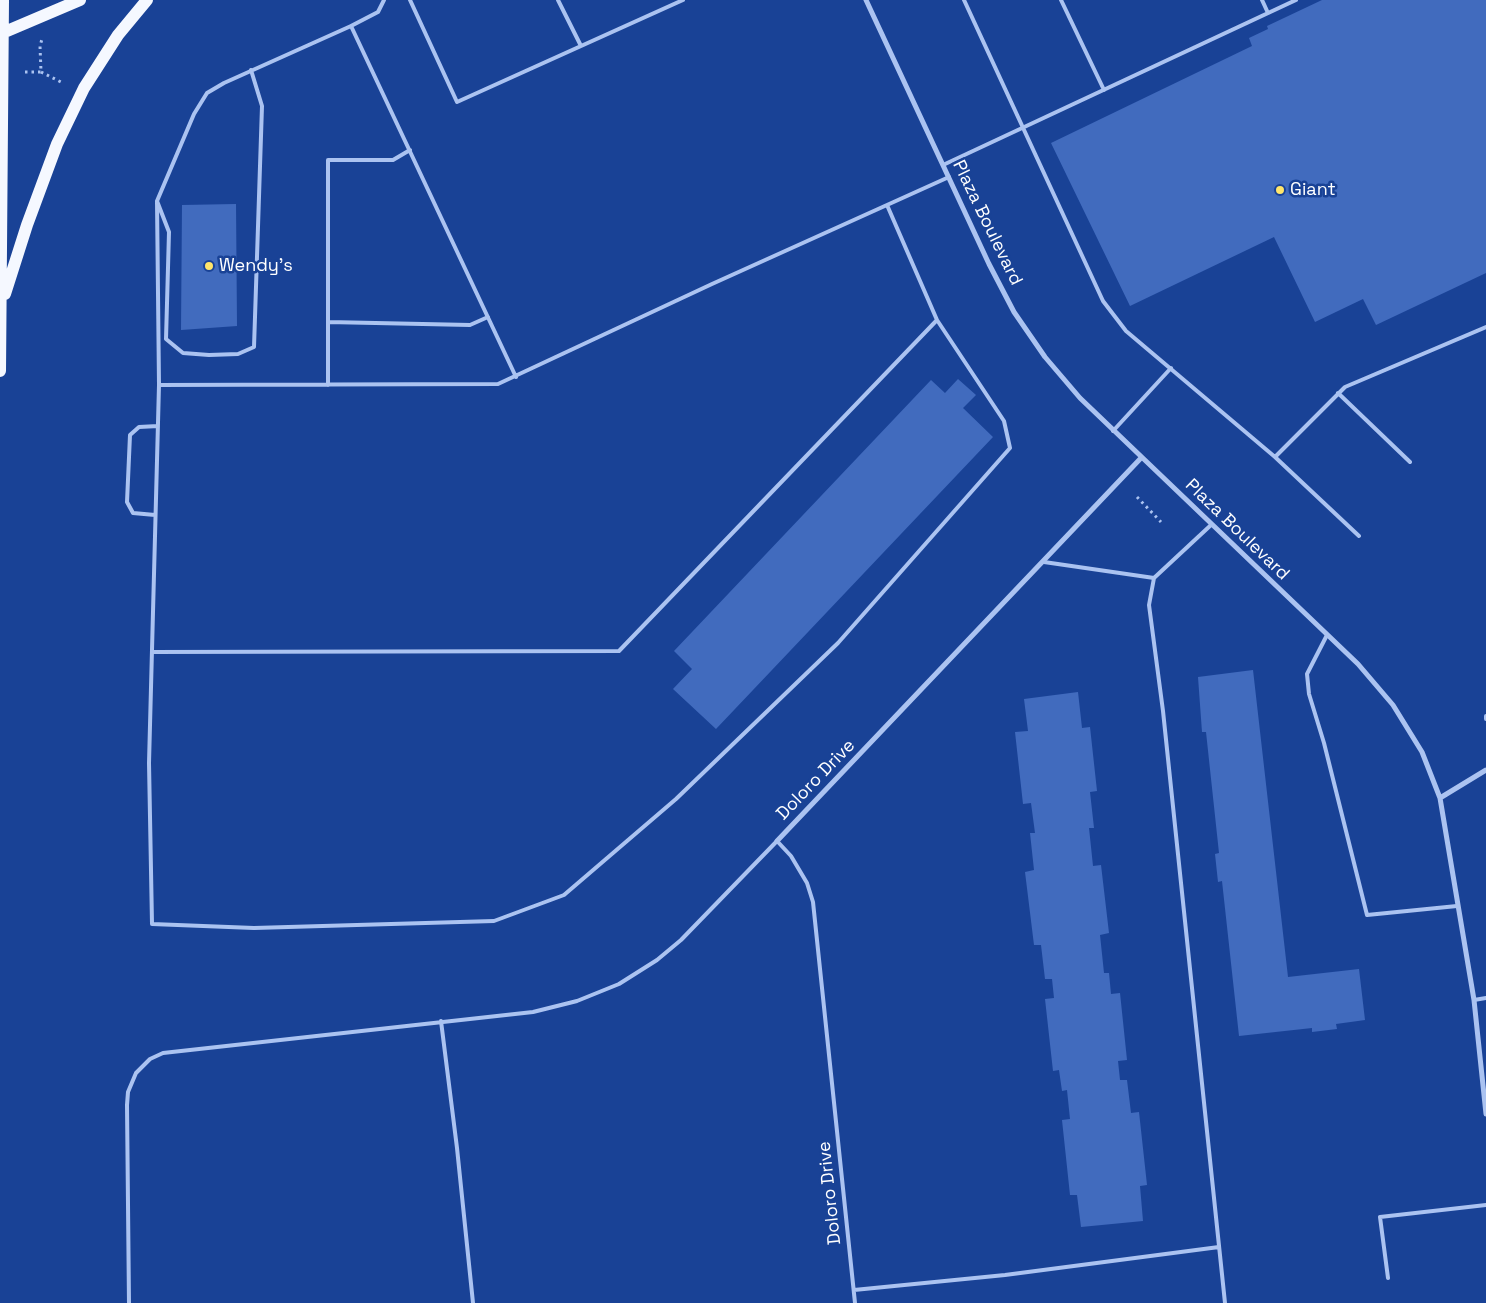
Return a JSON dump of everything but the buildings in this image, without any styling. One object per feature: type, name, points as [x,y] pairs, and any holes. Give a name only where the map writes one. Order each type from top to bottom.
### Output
[{"type":"main road","points":[[0,371],[3,0]]},
{"type":"main road","points":[[2,33],[80,0]]},
{"type":"main road","points":[[1,308],[27,225],[57,144],[84,88],[118,35],[147,0]]},
{"type":"street","name":"Plaza Boulevard","points":[[866,0],[989,264],[1014,312],[1045,357],[1080,398],[1113,431],[1358,664],[1393,705],[1422,752],[1440,798],[1474,1000],[1486,1114]]},
{"type":"street","name":"Doloro Drive","points":[[777,841],[1141,458]]},
{"type":"street","points":[[1440,798],[1486,770]]},
{"type":"lane","points":[[384,0],[378,12],[351,26],[251,70],[224,83],[207,94],[200,102],[157,201],[159,385],[149,763],[152,924],[254,928],[494,921],[564,895],[676,798],[838,643],[1010,448],[1004,421],[937,320],[887,205]]},
{"type":"lane","points":[[410,0],[456,102],[683,0]]},
{"type":"lane","points":[[558,0],[581,46]]},
{"type":"lane","points":[[964,0],[1103,301],[1126,331],[1275,456],[1359,536]]},
{"type":"lane","points":[[1061,0],[1104,90]]},
{"type":"lane","points":[[1262,0],[1268,13]]},
{"type":"lane","points":[[943,165],[1296,0]]},
{"type":"lane","points":[[351,26],[516,377]]},
{"type":"lane","points":[[157,201],[169,232],[166,339],[183,353],[192,354],[238,354],[254,348],[262,106],[251,70]]},
{"type":"lane","points":[[328,385],[328,160],[393,160],[410,150]]},
{"type":"lane","points":[[159,385],[498,384],[647,313],[949,177]]},
{"type":"lane","points":[[328,322],[470,325],[488,317]]},
{"type":"lane","points":[[152,652],[619,651],[937,320]]},
{"type":"lane","points":[[1275,456],[1345,386],[1486,327]]},
{"type":"lane","points":[[1113,431],[1171,368]]},
{"type":"lane","points":[[1338,393],[1410,462]]},
{"type":"lane","points":[[155,515],[133,513],[127,502],[130,435],[139,427],[158,426]]},
{"type":"lane","points":[[1211,525],[1154,578],[1149,605],[1163,711],[1225,1303]]},
{"type":"lane","points":[[1044,562],[1154,578]]},
{"type":"lane","points":[[1327,635],[1307,674],[1309,694],[1324,743],[1367,915],[1457,906]]},
{"type":"lane","points":[[129,1303],[128,1092],[136,1073],[150,1059],[163,1053],[441,1020],[533,1012],[577,1001],[619,984],[657,960],[681,940],[777,841]]},
{"type":"lane","name":"Doloro Drive","points":[[777,841],[791,856],[807,882],[813,902],[855,1303]]},
{"type":"lane","points":[[1474,1000],[1486,998]]},
{"type":"lane","points":[[441,1020],[457,1148],[473,1303]]},
{"type":"lane","points":[[1388,1278],[1380,1217],[1486,1205]]},
{"type":"lane","points":[[854,1290],[1005,1274],[1219,1247]]},
{"type":"path","points":[[41,72],[40,46],[43,34]]},
{"type":"path","points":[[25,72],[41,72],[69,86]]},
{"type":"path","points":[[1137,497],[1162,522]]},
{"type":"place","name":"Giant","points":[[1280,190]]},
{"type":"place","name":"Wendy's","points":[[209,266]]}]
